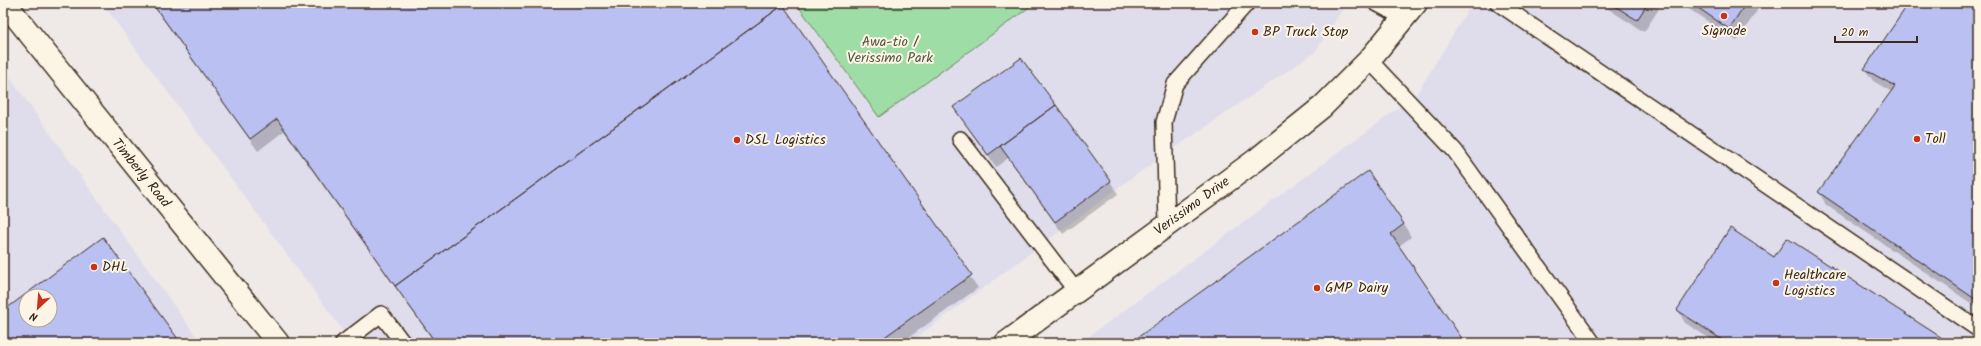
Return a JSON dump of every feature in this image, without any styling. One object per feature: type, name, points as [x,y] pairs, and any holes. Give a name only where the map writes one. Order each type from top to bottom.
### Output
[{"type":"street","name":"Timberly Road","points":[[5,3],[278,343]]},
{"type":"street","name":"Verissimo Drive","points":[[1006,343],[1256,160],[1316,112],[1369,60],[1398,8]]},
{"type":"lane","points":[[1167,224],[1164,122],[1175,84],[1247,3]]},
{"type":"lane","points":[[1498,3],[1978,329]]},
{"type":"lane","points":[[1369,60],[1455,150],[1593,343]]},
{"type":"lane","points":[[960,139],[1076,291]]},
{"type":"lane","points":[[343,343],[381,314],[403,343]]},
{"type":"shaded area","points":[[102,3],[796,3],[879,116],[1035,3],[1347,3],[1315,52],[1136,175],[909,343],[352,343]]},
{"type":"shaded area","points":[[1472,3],[1978,3],[1978,343],[1080,343],[1416,95]]},
{"type":"shaded area","points":[[3,68],[201,343],[3,343]]},
{"type":"green space","name":"Awa-tio / Verissimo Park","points":[[796,3],[1035,3],[879,117]]},
{"type":"building","points":[[152,3],[781,3],[783,5],[395,286],[277,119],[250,139]]},
{"type":"building","points":[[1610,3],[1648,3],[1637,20]]},
{"type":"building","name":"Signode","points":[[1691,3],[1746,3],[1729,29]]},
{"type":"building","name":"Toll","points":[[1909,3],[1978,3],[1978,301],[1818,192],[1895,86],[1864,69]]},
{"type":"building","name":"DSL Logistics","points":[[783,5],[972,275],[876,343],[436,343],[395,286]]},
{"type":"building","points":[[1021,58],[1056,105],[988,155],[953,107]]},
{"type":"building","points":[[1056,105],[1111,181],[1055,222],[1000,146]]},
{"type":"building","name":"GMP Dairy","points":[[1368,171],[1404,224],[1391,234],[1465,343],[1130,343]]},
{"type":"building","name":"Healthcare Logistics","points":[[1730,228],[1774,257],[1787,238],[1950,343],[1719,343],[1721,339],[1677,310]]},
{"type":"building","name":"DHL","points":[[103,237],[181,343],[3,343],[3,311],[18,300],[18,328],[58,328],[58,288],[34,288]]},
{"type":"place","name":"Signode","points":[[1724,16]]},
{"type":"place","name":"BP Truck Stop","points":[[1255,32]]},
{"type":"place","name":"Toll","points":[[1917,139]]},
{"type":"place","name":"DSL Logistics","points":[[737,140]]},
{"type":"place","name":"DHL","points":[[94,267]]},
{"type":"place","name":"Healthcare Logistics","points":[[1776,283]]},
{"type":"place","name":"GMP Dairy","points":[[1317,288]]}]
